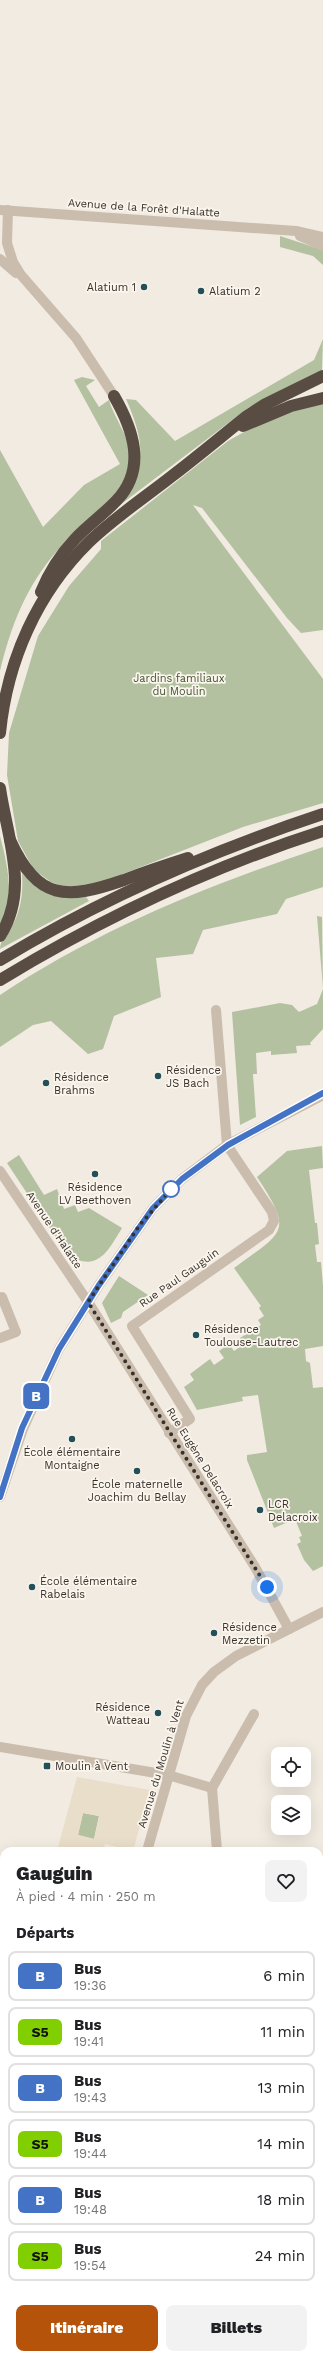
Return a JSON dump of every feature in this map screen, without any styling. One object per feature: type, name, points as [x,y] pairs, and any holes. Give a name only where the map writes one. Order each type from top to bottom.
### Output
[{"type":"highway","points":[[31,624],[54,583],[89,542],[255,410],[323,376]]},
{"type":"highway","points":[[0,733],[11,672],[31,624],[44,584],[58,558],[82,531],[117,500],[130,479],[134,463],[134,442],[126,418],[114,396]]},
{"type":"highway","points":[[216,442],[268,414],[323,398]]},
{"type":"highway","points":[[0,788],[16,869],[16,887],[11,913],[0,936]]},
{"type":"highway","points":[[10,840],[23,864],[36,879],[56,890],[77,893],[93,890],[323,814]]},
{"type":"highway","points":[[0,980],[86,931],[145,903],[250,857],[323,831]]},
{"type":"highway","points":[[0,960],[105,903],[198,861],[269,833]]},
{"type":"street","name":"Avenue de la Forêt d'Halatte","points":[[114,396],[76,338],[16,268],[8,250],[4,210],[305,232],[323,237]]},
{"type":"street","name":"Avenue de la Forêt d'Halatte","points":[[279,230],[299,235],[323,246]]},
{"type":"street","name":"Avenue de la Forêt d'Halatte","points":[[0,258],[28,283]]},
{"type":"street","points":[[216,1010],[225,1131],[228,1145]]},
{"type":"street","points":[[1,1493],[17,1444],[37,1394],[66,1336],[139,1226],[159,1201],[189,1172],[228,1145],[323,1094]]},
{"type":"street","name":"Rue Paul Gauguin","points":[[170,1433],[190,1419],[132,1326],[269,1230],[274,1220],[272,1212],[233,1156],[228,1145]]},
{"type":"street","name":"Avenue d'Halatte","points":[[0,1171],[88,1302]]},
{"type":"street","points":[[0,1338],[16,1332],[2,1297]]},
{"type":"street","name":"Rue Eugène Delacroix","points":[[88,1302],[255,1567],[289,1629]]},
{"type":"street","name":"Avenue du Moulin à Vent","points":[[148,1847],[168,1775],[189,1708],[207,1679],[236,1656],[323,1612]]},
{"type":"street","points":[[216,1847],[212,1788],[254,1714]]},
{"type":"street","points":[[0,1747],[168,1775],[212,1788]]},
{"type":"green space","points":[[280,236],[323,250],[323,265],[313,256],[280,247]]},
{"type":"green space","points":[[323,339],[322,371],[248,408],[120,505],[135,478],[139,465],[140,453],[140,441],[137,428],[126,399],[136,400],[175,441],[314,360]]},
{"type":"green space","points":[[82,377],[95,380],[86,386],[99,407],[109,400],[129,446],[130,463],[126,477],[119,490],[97,514],[61,547],[41,571],[33,584],[13,626],[0,671],[0,450],[43,527],[84,485],[120,464],[74,380]]},
{"type":"green space","name":"Jardins familiaux du Moulin","points":[[323,403],[323,630],[301,633],[287,618],[202,508],[193,505],[323,679],[323,803],[243,827],[87,888],[68,888],[51,882],[34,870],[18,841],[7,775],[9,733],[38,636],[69,586],[101,549],[101,541],[228,441],[260,423],[293,409]]},
{"type":"green space","points":[[0,836],[7,868],[9,893],[8,905],[0,924]]},
{"type":"green space","points":[[323,847],[323,887],[286,899],[277,914],[203,930],[193,954],[156,958],[161,997],[114,1016],[103,1049],[88,1054],[51,1021],[33,1025],[0,1047],[0,995],[38,971],[76,949],[157,910],[239,876]]},
{"type":"green space","points":[[22,873],[28,880],[43,890],[59,896],[86,897],[89,901],[0,949],[2,941],[14,922],[20,907],[22,896]]},
{"type":"green space","points":[[317,916],[322,917],[323,988]]},
{"type":"green space","points":[[323,989],[323,1029],[310,1043],[311,1045],[296,1046],[297,1053],[271,1055],[271,1051],[256,1053],[257,1074],[253,1074],[256,1117],[240,1125],[232,1012],[280,1003],[292,1005],[299,1012],[317,1004]]},
{"type":"green space","points":[[322,1146],[323,1168],[309,1170],[319,1244],[315,1245],[317,1262],[321,1262],[323,1285],[323,1346],[305,1349],[306,1361],[310,1363],[313,1388],[323,1387],[323,1566],[313,1571],[304,1560],[297,1544],[301,1542],[299,1537],[302,1536],[295,1519],[274,1528],[247,1460],[247,1455],[267,1452],[258,1395],[242,1397],[243,1401],[197,1410],[184,1387],[194,1380],[190,1374],[210,1359],[214,1365],[224,1358],[219,1351],[229,1344],[234,1351],[244,1344],[240,1338],[261,1325],[258,1320],[264,1316],[259,1308],[261,1306],[234,1268],[264,1246],[273,1238],[278,1230],[279,1221],[276,1210],[269,1195],[257,1177],[287,1151]]},
{"type":"green space","points":[[19,1155],[44,1195],[57,1189],[64,1209],[75,1205],[78,1212],[89,1208],[122,1228],[106,1252],[94,1261],[86,1262],[77,1260],[67,1254],[7,1163]]},
{"type":"green space","points":[[119,1276],[148,1295],[123,1312],[121,1318],[111,1323],[102,1303]]},
{"type":"green space","points":[[83,1813],[99,1816],[94,1839],[78,1835]]},
{"type":"shaded area","points":[[77,1777],[150,1790],[134,1847],[117,1847],[105,1844],[104,1847],[58,1847]],"holes":[[[83,1813],[99,1816],[94,1839],[78,1835]]]},
{"type":"bus line","name":"B","points":[[0,1497],[22,1428],[59,1349],[99,1285],[153,1208],[182,1179],[228,1145],[310,1102],[323,1093]]},
{"type":"place","name":"Alatium 1","points":[[144,287]]},
{"type":"place","name":"Alatium 2","points":[[201,291]]},
{"type":"place","name":"Résidence JS Bach","points":[[158,1076]]},
{"type":"place","name":"Résidence Brahms","points":[[46,1083]]},
{"type":"place","name":"Résidence LV Beethoven","points":[[95,1174]]},
{"type":"place","name":"Résidence Toulouse-Lautrec","points":[[196,1335]]},
{"type":"place","name":"École élémentaire Montaigne","points":[[72,1439]]},
{"type":"place","name":"École maternelle Joachim du Bellay","points":[[137,1471]]},
{"type":"place","name":"LCR Delacroix","points":[[260,1510]]},
{"type":"place","name":"École élémentaire Rabelais","points":[[32,1587]]},
{"type":"place","name":"Résidence Mezzetin","points":[[214,1633]]},
{"type":"place","name":"Résidence Watteau","points":[[158,1713]]},
{"type":"place","name":"Moulin à Vent","points":[[47,1766]]},
{"type":"route","points":[[171,1189],[173,1187],[159,1201],[139,1226],[88,1302],[267,1587]]}]
